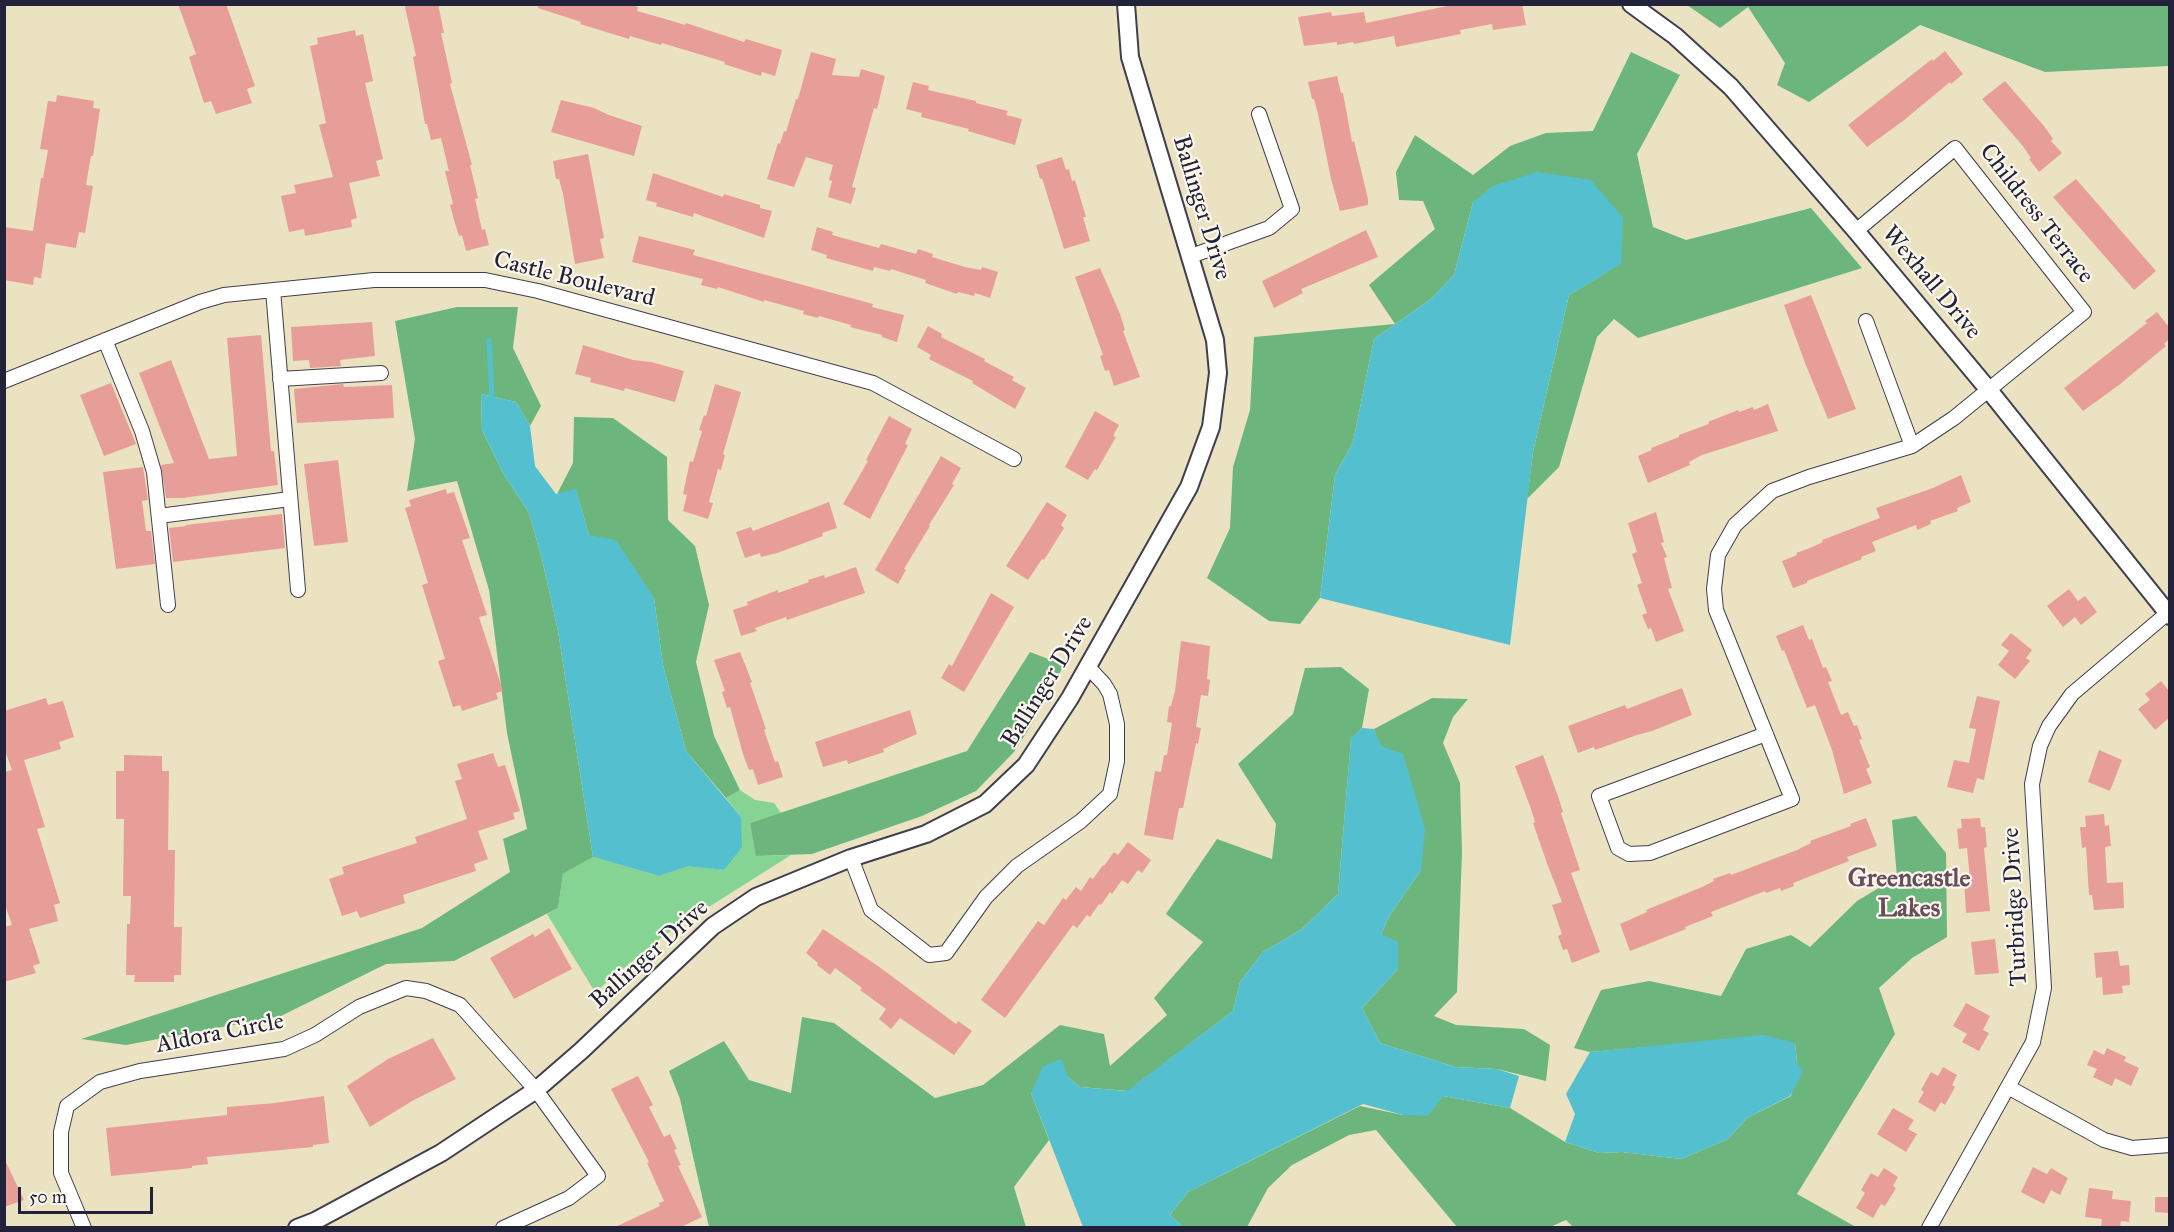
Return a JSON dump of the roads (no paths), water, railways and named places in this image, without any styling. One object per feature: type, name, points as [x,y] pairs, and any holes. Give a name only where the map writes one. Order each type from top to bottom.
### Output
[{"type":"street","name":"Ballinger Drive","points":[[297,1227],[317,1224],[441,1153],[536,1090],[581,1051],[713,926],[756,897],[851,858],[926,834],[985,804],[1026,765],[1088,668],[1189,487],[1211,427],[1218,373],[1215,340],[1130,57],[1126,4]]},
{"type":"street","name":"Wexhall Drive","points":[[1631,4],[1675,36],[1731,87],[1856,231],[1988,389],[2169,613]]},
{"type":"street","points":[[1191,256],[1269,228],[1292,209],[1259,114]]},
{"type":"street","name":"Childress Terrace","points":[[1766,734],[1599,796],[1618,848],[1629,854],[1650,853],[1792,799],[1766,734],[1716,610],[1714,589],[1718,555],[1735,525],[1772,491],[1809,477],[1912,446],[1954,418],[2084,312],[1955,148],[1856,231]]},
{"type":"street","name":"Castle Boulevard","points":[[4,381],[201,302],[224,295],[374,280],[485,280],[538,291],[873,383],[1014,459]]},
{"type":"street","points":[[273,290],[298,590]]},
{"type":"street","points":[[1866,321],[1912,446]]},
{"type":"street","points":[[105,340],[142,431],[154,472],[168,605]]},
{"type":"street","points":[[280,379],[381,373]]},
{"type":"street","points":[[159,516],[290,499]]},
{"type":"street","name":"Turbridge Drive","points":[[1929,1227],[2033,1042],[2044,988],[2032,784],[2040,746],[2049,726],[2072,694],[2169,613]]},
{"type":"street","points":[[851,858],[871,910],[929,955],[946,953],[986,897],[1017,866],[1082,822],[1110,794],[1117,761],[1117,724],[1110,694],[1104,684],[1088,668]]},
{"type":"street","name":"Aldora Circle","points":[[84,1227],[62,1173],[61,1132],[67,1106],[100,1082],[140,1071],[284,1049],[315,1035],[359,1007],[406,988],[426,991],[460,1005],[536,1090],[598,1176],[569,1198],[503,1227]]},
{"type":"street","points":[[2008,1087],[2104,1140],[2132,1148],[2169,1145]]},
{"type":"water","points":[[1537,172],[1591,180],[1623,218],[1621,264],[1569,295],[1533,452],[1510,645],[1320,598],[1335,475],[1353,442],[1374,339],[1431,299],[1454,275],[1473,202],[1493,186]]},
{"type":"water","points":[[481,394],[516,402],[530,426],[535,466],[556,494],[576,489],[589,535],[616,540],[654,598],[663,665],[686,751],[741,817],[742,847],[724,870],[688,866],[659,876],[593,857],[558,631],[542,559],[529,513],[503,473],[482,430]]},
{"type":"water","points":[[1362,728],[1374,729],[1381,746],[1403,754],[1425,829],[1421,870],[1390,915],[1381,934],[1398,942],[1398,969],[1362,1008],[1380,1043],[1455,1067],[1497,1069],[1519,1076],[1510,1108],[1443,1096],[1428,1116],[1403,1115],[1363,1104],[1188,1192],[1170,1215],[1183,1227],[1083,1227],[1031,1093],[1043,1066],[1061,1059],[1068,1077],[1080,1087],[1127,1091],[1233,1011],[1240,982],[1263,952],[1302,929],[1338,894],[1351,738]]},
{"type":"water","points":[[1763,1035],[1795,1043],[1797,1062],[1803,1072],[1790,1096],[1747,1118],[1728,1139],[1681,1159],[1622,1152],[1599,1153],[1565,1142],[1575,1114],[1566,1094],[1590,1052]]},
{"type":"waterway","points":[[489,340],[492,397]]},
{"type":"district","name":"Greencastle Lakes","points":[[1909,895]]}]
